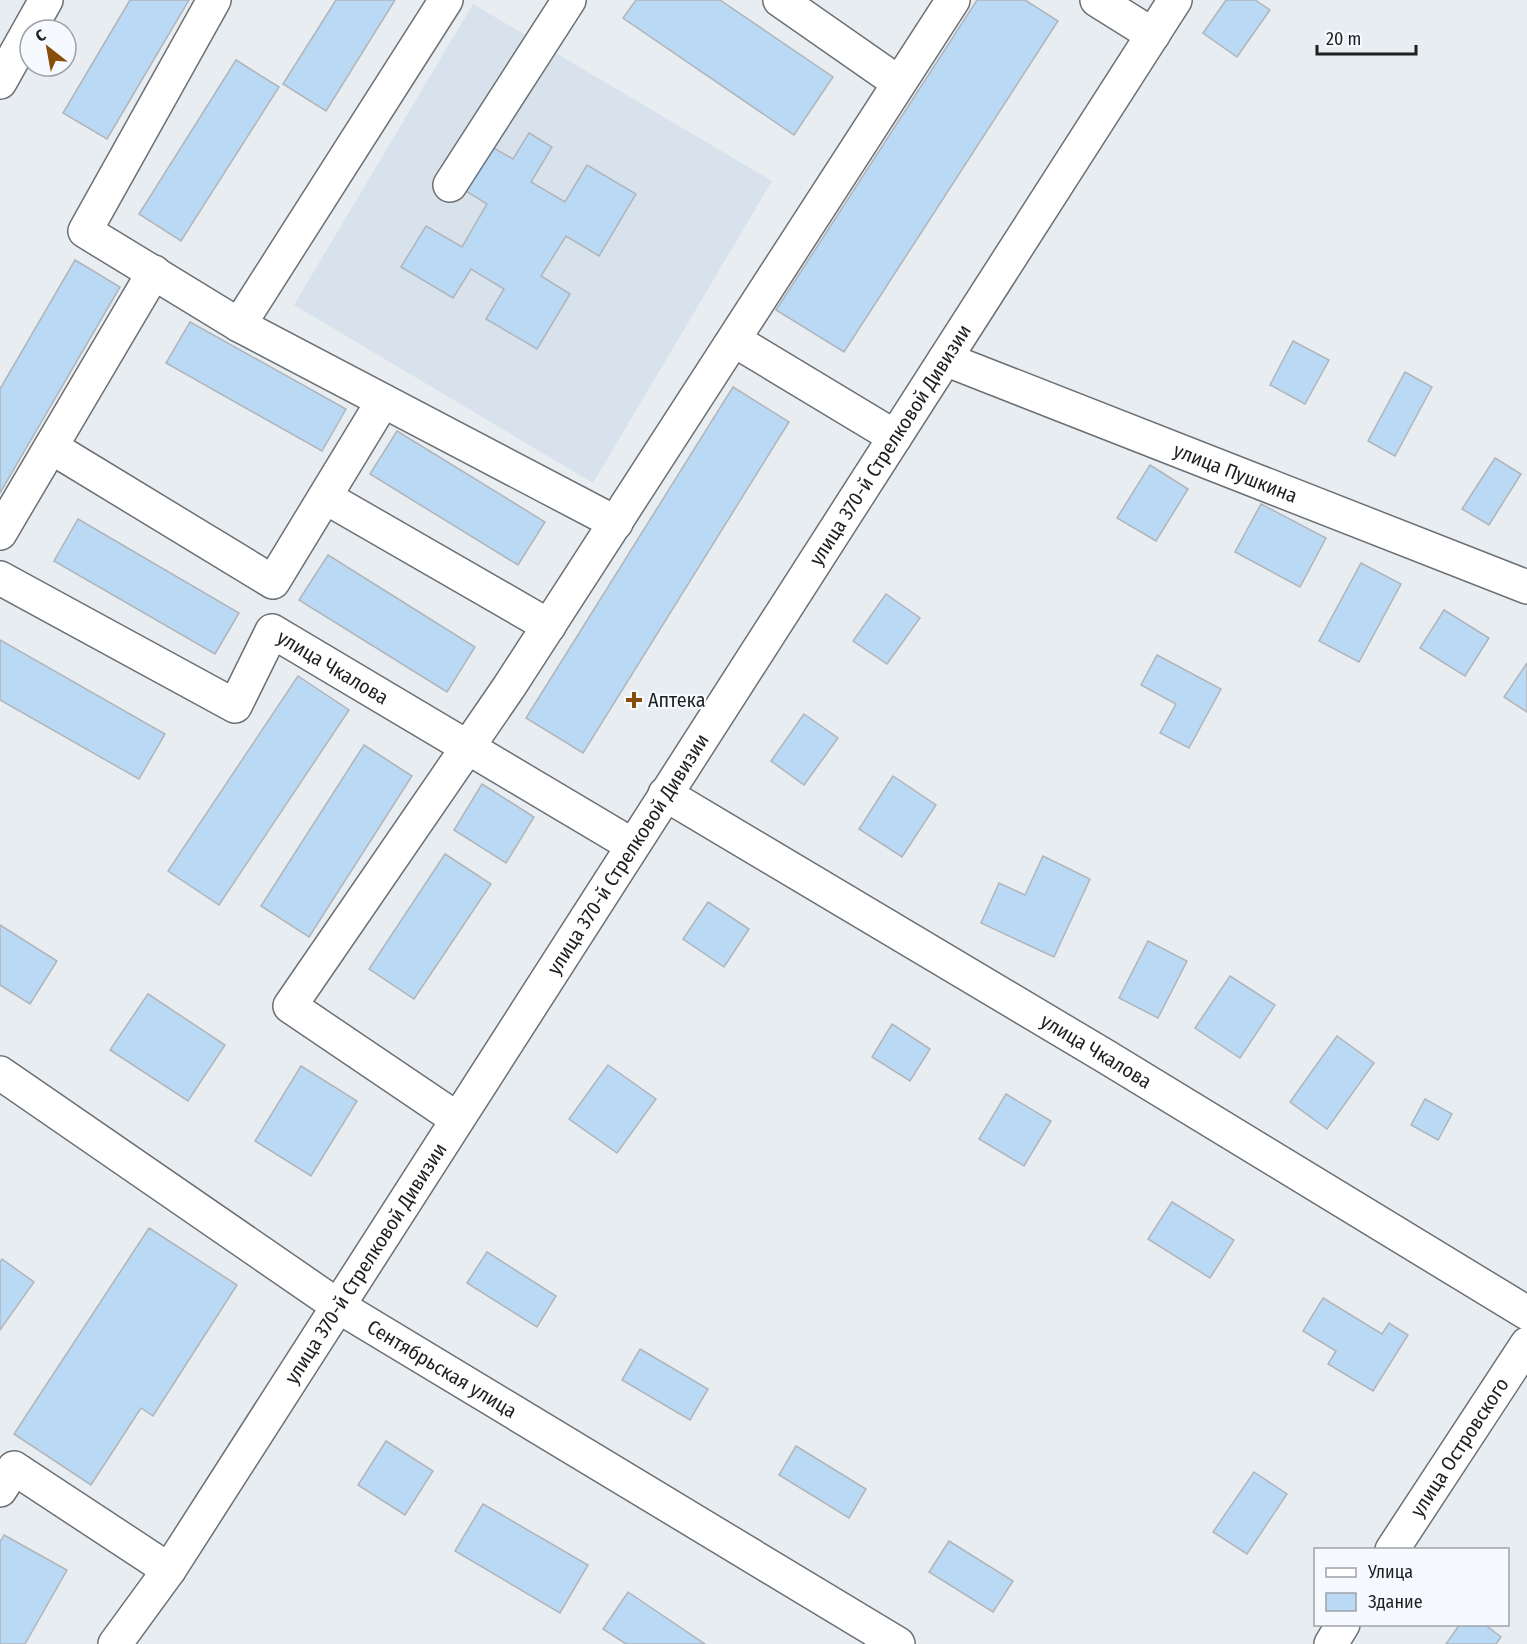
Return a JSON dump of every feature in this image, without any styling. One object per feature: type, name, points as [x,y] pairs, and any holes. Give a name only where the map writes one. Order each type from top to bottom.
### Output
[{"type":"street","points":[[0,81],[46,0]]},
{"type":"street","points":[[214,0],[85,231],[239,325],[616,523]]},
{"type":"street","points":[[239,325],[446,0]]},
{"type":"street","points":[[780,0],[899,83]]},
{"type":"street","points":[[458,1119],[290,1006],[549,626],[953,0]]},
{"type":"street","points":[[1097,0],[1153,36]]},
{"type":"street","name":"улица 370-й Стрелковой Дивизии","points":[[116,1644],[169,1570],[1175,0]]},
{"type":"street","points":[[450,185],[558,4]]},
{"type":"street","points":[[0,533],[154,273]]},
{"type":"street","points":[[734,340],[895,437]]},
{"type":"street","name":"улица Пушкина","points":[[945,359],[1527,587]]},
{"type":"street","points":[[272,632],[273,582],[383,401]]},
{"type":"street","points":[[51,447],[273,582]]},
{"type":"street","points":[[325,497],[549,626]]},
{"type":"street","name":"улица Чкалова","points":[[0,578],[235,706],[272,632],[632,845]]},
{"type":"street","name":"улица Чкалова","points":[[665,794],[1116,1062],[1527,1313]]},
{"type":"street","name":"Сентябрьская улица","points":[[0,1072],[338,1306],[898,1644]]},
{"type":"street","name":"улица Островского","points":[[1393,1548],[1527,1344]]},
{"type":"street","points":[[5,1472],[169,1570]]},
{"type":"street","points":[[1330,1644],[1342,1626]]},
{"type":"shaded area","points":[[473,4],[772,181],[593,483],[294,305]]},
{"type":"building","points":[[130,0],[189,0],[107,139],[63,113]]},
{"type":"building","points":[[336,0],[395,0],[326,111],[283,84]]},
{"type":"building","points":[[636,0],[720,0],[833,77],[794,135],[623,18]]},
{"type":"building","points":[[977,0],[1025,0],[1058,21],[844,352],[776,310]]},
{"type":"building","points":[[1226,0],[1255,0],[1270,10],[1237,57],[1203,33]]},
{"type":"building","points":[[236,60],[279,87],[181,241],[139,214]]},
{"type":"building","points":[[529,133],[552,147],[531,182],[565,202],[587,165],[636,194],[599,256],[566,236],[541,276],[570,294],[537,349],[486,319],[504,289],[471,269],[453,298],[401,267],[426,226],[462,247],[487,204],[461,188],[487,144],[513,159]]},
{"type":"building","points":[[75,260],[120,287],[0,493],[0,389]]},
{"type":"building","points":[[190,322],[346,409],[322,451],[166,363]]},
{"type":"building","points":[[1293,341],[1329,360],[1305,404],[1270,385]]},
{"type":"building","points":[[1405,372],[1432,387],[1395,456],[1368,441]]},
{"type":"building","points":[[733,387],[789,422],[583,753],[526,718]]},
{"type":"building","points":[[397,431],[545,522],[518,565],[370,474]]},
{"type":"building","points":[[1495,458],[1521,474],[1489,525],[1462,509]]},
{"type":"building","points":[[1150,465],[1188,489],[1156,541],[1117,518]]},
{"type":"building","points":[[1261,504],[1326,538],[1300,587],[1235,552]]},
{"type":"building","points":[[78,519],[239,613],[215,654],[54,561]]},
{"type":"building","points":[[328,555],[475,647],[447,692],[299,600]]},
{"type":"building","points":[[1361,563],[1401,584],[1359,662],[1319,641]]},
{"type":"building","points":[[886,594],[920,618],[887,664],[853,641]]},
{"type":"building","points":[[1444,610],[1489,638],[1465,676],[1420,648]]},
{"type":"building","points":[[0,640],[165,734],[139,779],[0,700]]},
{"type":"building","points":[[1157,655],[1221,689],[1189,748],[1160,733],[1176,704],[1141,685]]},
{"type":"building","points":[[1527,663],[1527,712],[1504,697]]},
{"type":"building","points":[[298,676],[349,710],[219,905],[168,871]]},
{"type":"building","points":[[804,714],[838,738],[804,785],[771,761]]},
{"type":"building","points":[[364,745],[412,776],[309,937],[261,906]]},
{"type":"building","points":[[893,776],[936,805],[902,857],[859,829]]},
{"type":"building","points":[[482,784],[534,817],[506,863],[454,830]]},
{"type":"building","points":[[445,854],[491,884],[414,999],[369,969]]},
{"type":"building","points":[[1043,856],[1090,879],[1054,957],[981,923],[999,883],[1025,895]]},
{"type":"building","points":[[708,902],[749,929],[724,967],[683,939]]},
{"type":"building","points":[[0,925],[57,961],[30,1004],[0,985]]},
{"type":"building","points":[[1148,941],[1187,961],[1158,1018],[1119,998]]},
{"type":"building","points":[[1230,976],[1275,1005],[1240,1058],[1195,1028]]},
{"type":"building","points":[[148,994],[225,1045],[188,1101],[110,1050]]},
{"type":"building","points":[[892,1024],[930,1049],[910,1081],[872,1057]]},
{"type":"building","points":[[1337,1036],[1374,1063],[1327,1129],[1290,1102]]},
{"type":"building","points":[[608,1065],[656,1099],[617,1153],[569,1119]]},
{"type":"building","points":[[301,1066],[357,1101],[311,1176],[255,1141]]},
{"type":"building","points":[[1006,1094],[1051,1121],[1024,1166],[979,1139]]},
{"type":"building","points":[[1425,1099],[1452,1114],[1438,1140],[1411,1125]]},
{"type":"building","points":[[1172,1202],[1234,1240],[1210,1278],[1148,1239]]},
{"type":"building","points":[[149,1228],[237,1285],[153,1416],[141,1408],[91,1485],[14,1434]]},
{"type":"building","points":[[487,1252],[556,1296],[537,1327],[467,1283]]},
{"type":"building","points":[[2,1259],[34,1282],[0,1330],[0,1262]]},
{"type":"building","points":[[1323,1298],[1382,1334],[1389,1323],[1408,1335],[1373,1391],[1328,1364],[1336,1351],[1303,1331]]},
{"type":"building","points":[[640,1349],[708,1389],[690,1420],[622,1380]]},
{"type":"building","points":[[386,1441],[433,1471],[405,1515],[358,1485]]},
{"type":"building","points":[[796,1446],[866,1489],[849,1518],[779,1475]]},
{"type":"building","points":[[1254,1472],[1287,1494],[1247,1554],[1213,1532]]},
{"type":"building","points":[[483,1504],[588,1565],[560,1613],[455,1551]]},
{"type":"building","points":[[4,1535],[67,1570],[25,1644],[0,1644],[0,1542]]},
{"type":"building","points":[[949,1541],[1013,1581],[993,1612],[929,1572]]},
{"type":"building","points":[[628,1592],[705,1644],[626,1644],[603,1629]]},
{"type":"building","points":[[1459,1626],[1487,1626],[1501,1637],[1496,1644],[1446,1644]]},
{"type":"place","name":"Аптека","points":[[634,700]]}]
